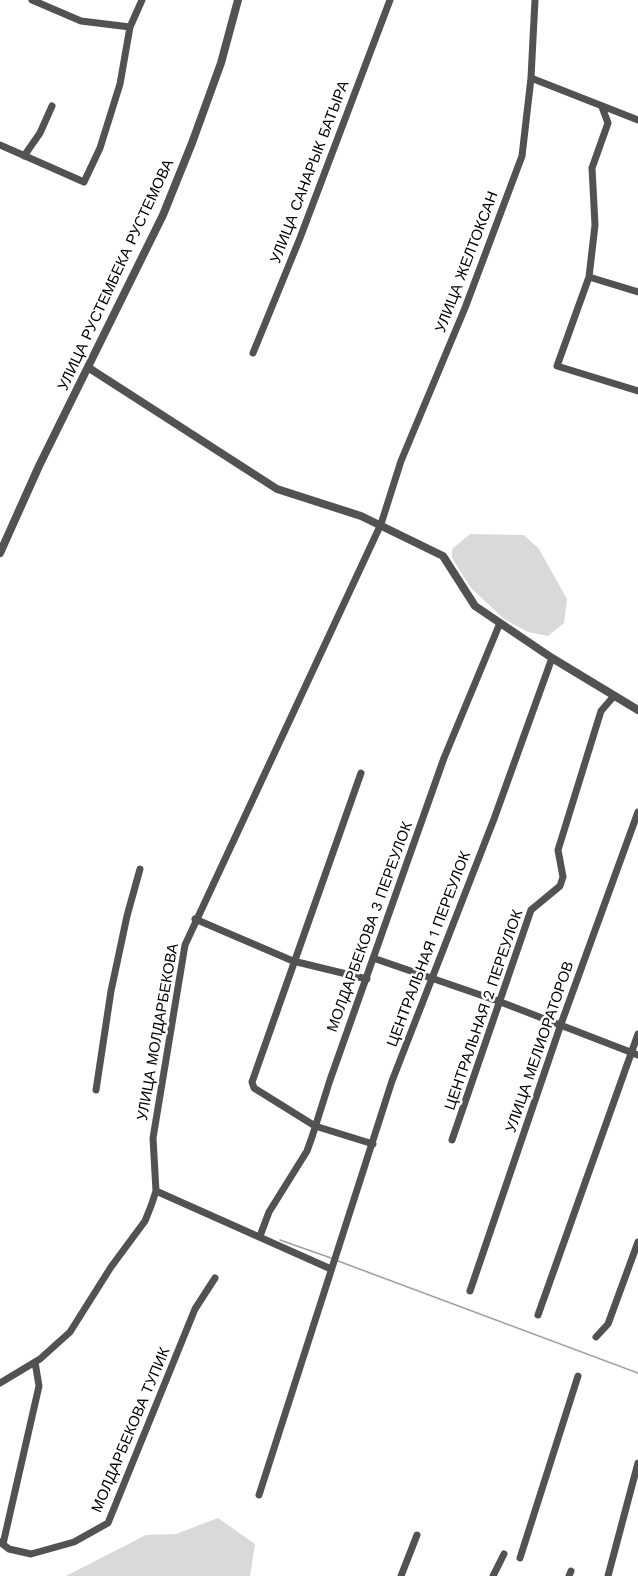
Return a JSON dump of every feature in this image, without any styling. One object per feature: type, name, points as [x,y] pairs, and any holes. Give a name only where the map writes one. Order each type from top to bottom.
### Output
[{"type":"street","points":[[32,0],[81,21],[130,27]]},
{"type":"street","points":[[0,144],[84,182],[100,148],[120,84],[130,27],[142,0]]},
{"type":"street","name":"УЛИЦА РУСТЕМБЕКА РУСТЕМОВА","points":[[0,553],[39,466],[163,215],[221,63],[238,0]]},
{"type":"street","name":"УЛИЦА САНАРЫК БАТЫРА","points":[[253,353],[300,238],[390,0]]},
{"type":"street","name":"УЛИЦА ЖЕЛТОКСАН","points":[[381,524],[401,461],[465,308],[522,156],[531,78],[535,0]]},
{"type":"street","points":[[531,78],[638,120]]},
{"type":"street","points":[[24,156],[40,133],[52,106]]},
{"type":"street","points":[[602,107],[608,123],[592,168],[595,225],[589,277],[557,366],[638,391]]},
{"type":"street","points":[[589,277],[638,292]]},
{"type":"street","points":[[89,368],[277,489],[321,501],[381,524],[443,556],[475,606],[552,658],[638,710]]},
{"type":"street","name":"УЛИЦА МОЛДАРБЕКОВА","points":[[0,1383],[35,1362],[70,1332],[111,1267],[145,1221],[156,1191],[153,1138],[185,945],[195,919],[381,524]]},
{"type":"street","name":"МОЛДАРБЕКОВА 3 ПЕРЕУЛОК","points":[[260,1236],[269,1212],[307,1150],[444,758],[500,623]]},
{"type":"street","name":"ЦЕНТРАЛЬНАЯ 1 ПЕРЕУЛОК","points":[[260,1495],[392,1081],[434,979],[552,658]]},
{"type":"street","name":"ЦЕНТРАЛЬНАЯ 2 ПЕРЕУЛОК","points":[[452,1140],[531,910],[560,886],[563,877],[558,850],[601,711],[614,696]]},
{"type":"street","points":[[361,773],[292,960],[252,1082],[254,1088],[315,1126],[372,1144]]},
{"type":"street","name":"УЛИЦА МЕЛИОРАТОРОВ","points":[[470,1291],[561,1024],[638,812]]},
{"type":"street","points":[[96,1090],[111,991],[126,916],[140,868]]},
{"type":"street","points":[[195,919],[292,960],[367,979]]},
{"type":"street","points":[[373,958],[561,1024],[635,1054]]},
{"type":"street","points":[[538,1315],[635,1054],[638,1034]]},
{"type":"street","points":[[156,1191],[331,1269]]},
{"type":"street","points":[[596,1337],[608,1324],[638,1242]]},
{"type":"street","name":"МОЛДАРБЕКОВА ТУПИК","points":[[1,1543],[20,1553],[31,1554],[74,1542],[108,1524],[195,1309],[214,1278]]},
{"type":"street","points":[[1,1543],[39,1386],[35,1362]]},
{"type":"street","points":[[520,1558],[578,1376]]},
{"type":"street","points":[[608,1576],[638,1463]]},
{"type":"street","points":[[401,1576],[417,1535]]},
{"type":"street","points":[[493,1576],[504,1554]]},
{"type":"shaded area","points":[[470,534],[524,535],[539,549],[567,599],[564,623],[548,636],[528,632],[504,619],[471,588],[452,558],[452,549]]},
{"type":"shaded area","points":[[218,1518],[255,1544],[250,1576],[66,1576],[146,1535],[176,1534]]},
{"type":"waterway","points":[[280,1240],[331,1258]]},
{"type":"waterway","points":[[338,1261],[638,1373]]}]
